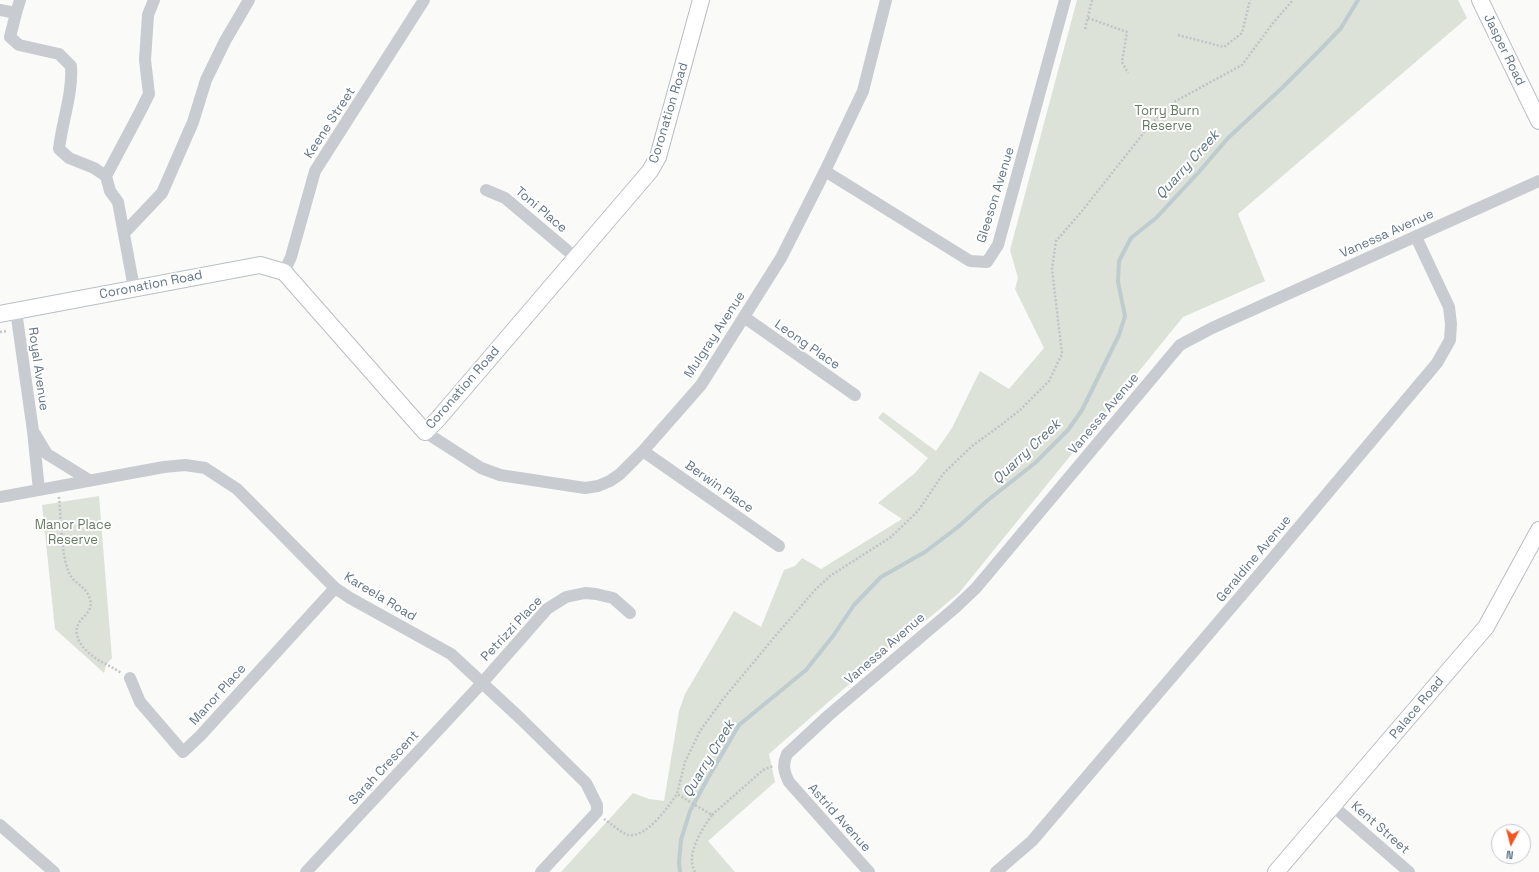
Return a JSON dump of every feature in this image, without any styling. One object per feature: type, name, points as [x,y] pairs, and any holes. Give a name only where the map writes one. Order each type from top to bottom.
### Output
[{"type":"street","points":[[20,0],[10,37],[19,44],[59,54],[70,66],[72,79],[61,130],[59,149],[69,158],[94,168],[106,176],[110,191],[118,202],[134,288]]},
{"type":"street","points":[[106,176],[149,94],[145,60],[148,15],[154,0]]},
{"type":"street","points":[[124,232],[162,193],[193,122],[206,80],[224,41],[249,0]]},
{"type":"street","name":"Keene Street","points":[[284,272],[291,257],[315,171],[424,0]]},
{"type":"street","name":"Coronation Road","points":[[0,314],[260,265],[284,272],[425,432],[650,171],[658,157],[701,0]]},
{"type":"street","name":"Mulgray Avenue","points":[[425,432],[481,468],[500,475],[585,488],[598,486],[610,481],[620,474],[643,451],[701,385],[781,258],[863,91],[886,0]]},
{"type":"street","name":"Gleeson Avenue","points":[[825,170],[970,261],[987,262],[998,245],[1065,0]]},
{"type":"street","name":"Jasper Road","points":[[1480,0],[1539,120]]},
{"type":"street","points":[[0,10],[16,13]]},
{"type":"street","name":"Vanessa Avenue","points":[[783,762],[787,754],[829,715],[956,607],[976,588],[1180,345],[1212,328],[1539,181]]},
{"type":"street","name":"Toni Place","points":[[486,190],[505,198],[575,257]]},
{"type":"street","name":"Geraldine Avenue","points":[[996,872],[1032,841],[1437,363],[1450,340],[1451,324],[1449,307],[1416,237]]},
{"type":"street","name":"Royal Avenue","points":[[16,311],[33,431],[39,490]]},
{"type":"street","name":"Leong Place","points":[[744,318],[855,395]]},
{"type":"street","name":"Royal Avenue","points":[[33,431],[47,454],[89,480]]},
{"type":"street","name":"Berwin Place","points":[[643,451],[779,546]]},
{"type":"street","name":"Kareela Road","points":[[39,490],[164,467],[185,465],[205,468],[237,489],[335,588],[350,598],[451,654],[586,783],[594,799],[597,812]]},
{"type":"street","points":[[0,497],[39,490]]},
{"type":"street","name":"Palace Road","points":[[1276,872],[1486,627],[1539,530]]},
{"type":"street","name":"Manor Place","points":[[130,678],[140,702],[183,752],[200,736],[335,588]]},
{"type":"street","name":"Petrizzi Place","points":[[482,683],[547,609],[566,597],[585,593],[613,598],[630,613]]},
{"type":"street","name":"Sarah Crescent","points":[[306,872],[482,683]]},
{"type":"street","name":"Astrid Avenue","points":[[783,762],[784,772],[789,782],[869,872]]},
{"type":"street","name":"Kent Street","points":[[1334,806],[1409,872]]},
{"type":"street","points":[[541,872],[597,812]]},
{"type":"street","points":[[0,825],[54,872]]},
{"type":"path","points":[[1085,29],[1092,0]]},
{"type":"path","points":[[1178,35],[1224,47],[1242,34],[1250,0]]},
{"type":"path","points":[[597,812],[626,835],[637,835],[656,820],[665,811],[677,794],[685,762],[700,731],[723,699],[776,634],[815,590],[830,576],[891,536],[918,511],[943,474],[972,446],[1002,425],[1049,382],[1062,354],[1052,269],[1056,241],[1082,211],[1150,125],[1174,102],[1242,65],[1273,23],[1293,0]]},
{"type":"path","points":[[1088,18],[1127,32],[1122,62],[1128,73]]},
{"type":"path","points":[[0,332],[9,331]]},
{"type":"path","points":[[58,486],[66,562],[70,575],[85,588],[90,599],[91,607],[77,628],[76,637],[84,649],[99,661],[113,667],[130,678]]},
{"type":"path","points":[[694,872],[692,868],[692,857],[699,833],[712,815],[763,770],[783,762]]},
{"type":"path","points":[[677,794],[712,815]]},
{"type":"green space","name":"Torry Burn Reserve","points":[[1077,0],[1458,0],[1467,18],[1238,214],[1265,281],[1183,317],[959,593],[833,698],[769,754],[775,782],[708,841],[735,872],[561,872],[633,793],[649,799],[664,801],[679,711],[685,694],[734,611],[761,627],[784,570],[795,566],[802,558],[821,569],[902,519],[878,503],[915,473],[928,458],[878,418],[883,412],[936,451],[952,428],[980,371],[1009,389],[1044,348],[1015,289],[1018,278],[1010,250]]},
{"type":"green space","name":"Manor Place Reserve","points":[[99,496],[112,658],[106,665],[104,673],[55,629],[42,505]]},
{"type":"waterway","name":"Quarry Creek","points":[[680,872],[679,862],[681,840],[690,811],[739,725],[806,670],[833,636],[854,605],[881,577],[925,552],[958,527],[988,500],[1035,463],[1068,430],[1082,410],[1119,335],[1125,316],[1118,282],[1119,261],[1131,238],[1156,218],[1228,138],[1282,88],[1341,28],[1358,0]]}]
